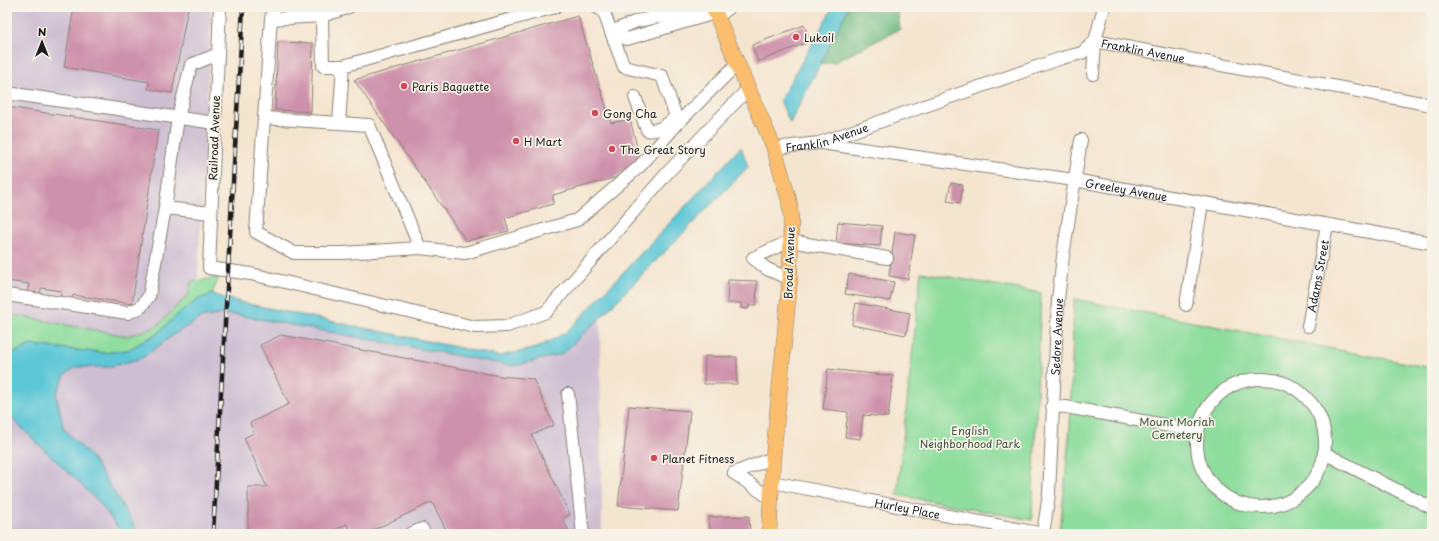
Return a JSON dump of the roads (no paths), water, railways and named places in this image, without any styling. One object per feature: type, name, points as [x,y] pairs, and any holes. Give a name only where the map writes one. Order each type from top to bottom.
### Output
[{"type":"main road","name":"Broad Avenue","points":[[713,11],[774,148],[789,200],[791,216],[790,280],[773,458],[769,534]]},
{"type":"street","name":"Railroad Avenue","points":[[220,7],[209,268],[251,274],[476,327],[507,326],[546,312],[669,171],[748,89]]},
{"type":"street","points":[[274,7],[271,19],[256,232],[294,253],[342,253],[420,248],[465,252],[577,220],[640,166],[677,120],[737,64]]},
{"type":"street","points":[[271,19],[322,16],[349,7]]},
{"type":"street","points":[[322,16],[323,66],[342,66],[556,7]]},
{"type":"street","points":[[637,21],[653,7]]},
{"type":"street","points":[[611,32],[627,39],[729,7]]},
{"type":"street","points":[[1093,74],[1095,41],[1104,7]]},
{"type":"street","points":[[602,8],[624,67],[662,76],[677,120]]},
{"type":"street","points":[[611,32],[637,21],[713,11]]},
{"type":"street","name":"Franklin Avenue","points":[[774,148],[819,143],[1062,58],[1082,53],[1095,41],[1432,105]]},
{"type":"street","points":[[7,295],[128,313],[142,307],[149,296],[165,208],[178,118],[191,64],[218,54]]},
{"type":"street","points":[[339,123],[342,66]]},
{"type":"street","points":[[7,93],[215,123]]},
{"type":"street","points":[[635,97],[647,130],[651,131],[662,128],[677,120]]},
{"type":"street","points":[[264,118],[369,125],[420,248]]},
{"type":"street","name":"Sedore Avenue","points":[[1043,534],[1049,494],[1058,300],[1074,180],[1081,140]]},
{"type":"street","name":"Greeley Avenue","points":[[819,143],[1074,180],[1432,244]]},
{"type":"street","points":[[1186,305],[1202,203]]},
{"type":"street","points":[[165,208],[211,213]]},
{"type":"street","name":"Adams Street","points":[[1308,326],[1327,225]]},
{"type":"street","points":[[790,280],[767,269],[753,258],[790,241],[887,258]]},
{"type":"street","points":[[1260,379],[1282,383],[1302,394],[1316,410],[1324,431],[1324,454],[1318,473],[1306,489],[1295,497],[1289,501],[1270,507],[1250,507],[1230,500],[1214,488],[1203,471],[1197,452],[1197,432],[1205,411],[1219,394],[1239,383],[1260,379]]},
{"type":"street","points":[[568,394],[583,534]]},
{"type":"street","points":[[1052,406],[1066,407],[1197,432]]},
{"type":"street","points":[[1324,454],[1432,508]]},
{"type":"street","points":[[770,498],[734,473],[773,458]]},
{"type":"street","name":"Hurley Place","points":[[772,482],[1043,534]]},
{"type":"street","points":[[410,534],[422,529],[425,534]]},
{"type":"water","points":[[833,7],[849,7],[790,123],[780,100]]},
{"type":"water","points":[[741,147],[748,167],[600,318],[562,354],[513,366],[238,315],[222,314],[201,318],[176,333],[142,358],[108,367],[76,367],[65,375],[56,395],[64,429],[91,457],[113,490],[139,534],[123,534],[98,501],[7,414],[7,356],[31,345],[104,353],[128,350],[158,333],[178,314],[199,299],[212,294],[244,303],[499,356],[537,348],[568,331]]},
{"type":"railway","points":[[213,534],[243,7]]},
{"type":"place","name":"Lukoil","points":[[796,37]]},
{"type":"place","name":"Paris Baguette","points":[[404,86]]},
{"type":"place","name":"Gong Cha","points":[[595,113]]},
{"type":"place","name":"H Mart","points":[[516,141]]},
{"type":"place","name":"The Great Story","points":[[612,149]]},
{"type":"place","name":"Planet Fitness","points":[[654,458]]},
{"type":"park label","name":"Mount Moriah Cemetery","points":[[1177,427]]},
{"type":"park label","name":"English Neighborhood Park","points":[[970,436]]}]
